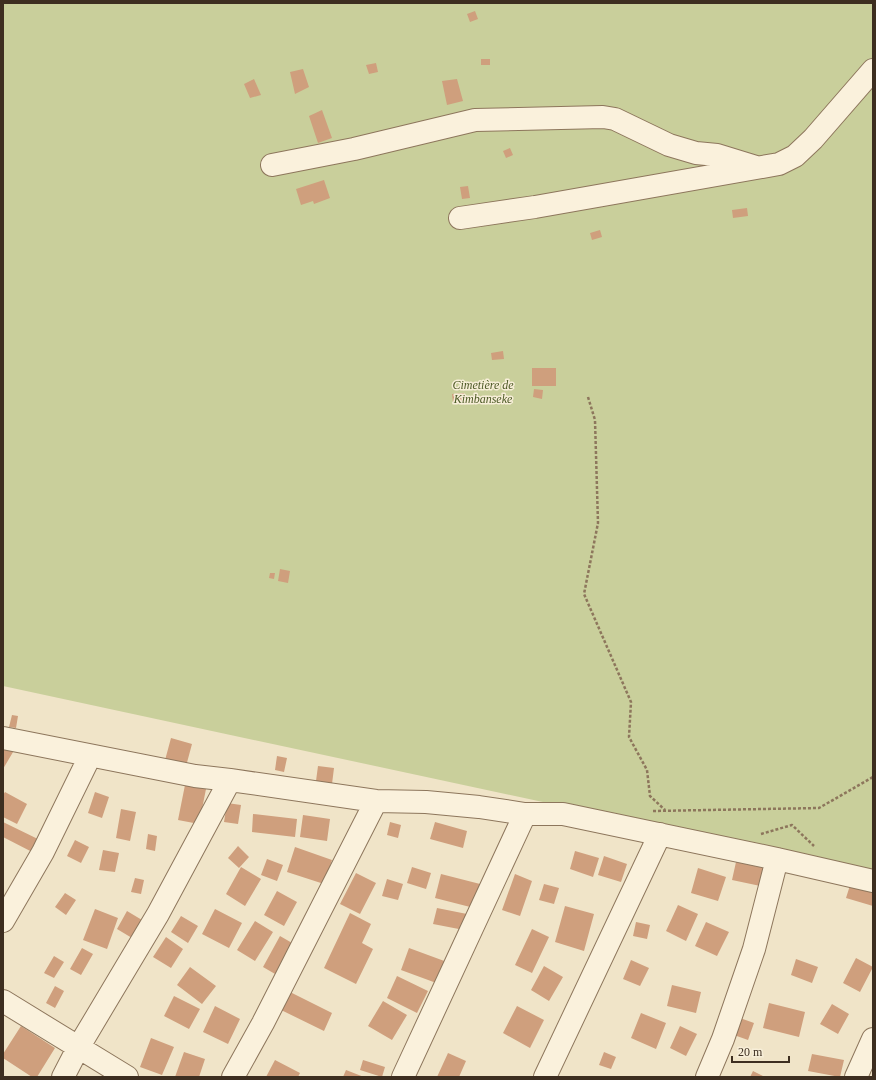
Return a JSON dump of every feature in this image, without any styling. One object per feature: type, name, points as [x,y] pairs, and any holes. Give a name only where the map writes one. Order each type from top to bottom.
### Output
[{"type":"street","points":[[460,218],[535,207],[779,164],[795,156],[813,139],[873,70]]},
{"type":"street","points":[[272,165],[354,149],[475,120],[603,117],[615,119],[669,145],[696,153],[717,155],[756,167]]},
{"type":"street","points":[[3,738],[196,776],[376,801],[426,802],[479,807],[526,814],[563,814],[777,859],[873,881]]},
{"type":"street","points":[[3,922],[43,852],[90,756]]},
{"type":"street","points":[[63,1077],[78,1048],[158,914],[230,780]]},
{"type":"street","points":[[233,1077],[263,1023],[376,801]]},
{"type":"street","points":[[403,1077],[526,814]]},
{"type":"street","points":[[545,1077],[660,834]]},
{"type":"street","points":[[707,1077],[723,1039],[754,949],[777,859]]},
{"type":"street","points":[[3,1000],[78,1048],[127,1077]]},
{"type":"street","points":[[856,1077],[873,1039]]},
{"type":"path","points":[[588,397],[595,420],[598,523],[584,594],[631,702],[628,737],[647,770],[650,796],[665,810]]},
{"type":"path","points":[[649,811],[818,808],[873,777]]},
{"type":"green space","name":"Cimetière de Kimbanseke","points":[[3,3],[873,3],[873,873],[3,686]]},
{"type":"building","points":[[475,11],[478,19],[470,22],[467,14]]},
{"type":"building","points":[[481,59],[490,59],[490,65],[481,65]]},
{"type":"building","points":[[376,63],[378,72],[369,74],[366,65]]},
{"type":"building","points":[[303,69],[309,87],[295,94],[290,72]]},
{"type":"building","points":[[254,79],[261,95],[250,98],[244,84]]},
{"type":"building","points":[[457,79],[463,101],[447,105],[442,81]]},
{"type":"building","points":[[322,110],[332,138],[318,143],[309,116]]},
{"type":"building","points":[[510,148],[513,155],[506,158],[503,151]]},
{"type":"building","points":[[324,180],[330,198],[314,204],[313,201],[301,205],[296,189]]},
{"type":"building","points":[[468,186],[470,198],[462,199],[460,187]]},
{"type":"building","points":[[747,208],[748,216],[733,218],[732,210]]},
{"type":"building","points":[[600,230],[602,237],[592,240],[590,233]]},
{"type":"building","points":[[503,351],[504,359],[492,360],[491,353]]},
{"type":"building","points":[[532,368],[556,368],[556,386],[532,386]]},
{"type":"building","points":[[534,389],[543,390],[542,399],[533,397]]},
{"type":"building","points":[[464,393],[465,401],[453,402],[452,394]]},
{"type":"building","points":[[280,569],[290,571],[288,583],[278,581]]},
{"type":"building","points":[[270,573],[275,573],[274,579],[269,578]]},
{"type":"building","points":[[12,715],[18,716],[16,728],[9,727]]},
{"type":"building","points":[[171,738],[192,744],[185,770],[164,764]]},
{"type":"building","points":[[3,740],[16,747],[3,769]]},
{"type":"building","points":[[277,756],[287,758],[284,772],[275,770]]},
{"type":"building","points":[[318,766],[334,768],[332,784],[316,781]]},
{"type":"building","points":[[185,785],[206,789],[199,824],[178,820]]},
{"type":"building","points":[[5,792],[27,804],[17,824],[3,817],[3,795]]},
{"type":"building","points":[[95,792],[109,797],[102,818],[88,813]]},
{"type":"building","points":[[227,803],[241,805],[238,824],[224,822]]},
{"type":"building","points":[[121,809],[136,812],[130,841],[116,838]]},
{"type":"building","points":[[253,814],[297,819],[295,837],[252,832]]},
{"type":"building","points":[[303,815],[330,819],[327,841],[300,837]]},
{"type":"building","points":[[3,822],[44,842],[38,855],[3,837]]},
{"type":"building","points":[[390,822],[401,825],[398,838],[387,835]]},
{"type":"building","points":[[435,822],[467,831],[463,848],[430,839]]},
{"type":"building","points":[[148,834],[157,836],[155,851],[146,849]]},
{"type":"building","points":[[75,840],[89,847],[81,863],[67,856]]},
{"type":"building","points":[[238,846],[249,857],[239,868],[228,858]]},
{"type":"building","points":[[295,847],[332,860],[324,884],[287,872]]},
{"type":"building","points":[[103,850],[119,853],[115,872],[99,870]]},
{"type":"building","points":[[575,851],[599,858],[593,877],[570,869]]},
{"type":"building","points":[[604,856],[627,864],[621,882],[598,875]]},
{"type":"building","points":[[267,859],[283,865],[277,881],[261,875]]},
{"type":"building","points":[[736,862],[769,869],[765,887],[732,880]]},
{"type":"building","points":[[241,867],[261,879],[245,906],[226,894]]},
{"type":"building","points":[[412,867],[431,873],[426,889],[407,883]]},
{"type":"building","points":[[698,868],[726,877],[718,901],[691,893]]},
{"type":"building","points":[[356,873],[376,883],[360,914],[340,904]]},
{"type":"building","points":[[441,874],[484,885],[478,909],[435,898]]},
{"type":"building","points":[[515,874],[532,881],[520,916],[502,910]]},
{"type":"building","points":[[135,878],[144,880],[141,894],[131,892]]},
{"type":"building","points":[[387,879],[403,884],[398,900],[382,896]]},
{"type":"building","points":[[852,879],[873,885],[873,906],[846,898]]},
{"type":"building","points":[[544,884],[559,888],[554,904],[539,900]]},
{"type":"building","points":[[277,891],[297,902],[284,926],[264,915]]},
{"type":"building","points":[[65,893],[76,900],[66,915],[55,907]]},
{"type":"building","points":[[678,905],[698,914],[686,941],[666,931]]},
{"type":"building","points":[[565,906],[594,914],[584,951],[555,942]]},
{"type":"building","points":[[437,908],[467,914],[464,930],[433,924]]},
{"type":"building","points":[[95,909],[118,918],[107,949],[83,940]]},
{"type":"building","points":[[215,909],[242,923],[229,948],[202,934]]},
{"type":"building","points":[[127,911],[142,920],[132,938],[117,929]]},
{"type":"building","points":[[350,913],[371,924],[362,943],[373,949],[356,984],[324,968]]},
{"type":"building","points":[[181,916],[198,926],[188,943],[171,932]]},
{"type":"building","points":[[255,921],[273,932],[255,961],[237,950]]},
{"type":"building","points":[[636,922],[650,925],[647,939],[633,936]]},
{"type":"building","points":[[706,922],[729,932],[717,956],[695,946]]},
{"type":"building","points":[[532,929],[549,937],[532,973],[515,965]]},
{"type":"building","points":[[280,936],[299,947],[282,978],[263,967]]},
{"type":"building","points":[[166,937],[183,949],[171,968],[153,957]]},
{"type":"building","points":[[82,948],[93,954],[81,975],[70,969]]},
{"type":"building","points":[[409,948],[447,962],[439,984],[401,970]]},
{"type":"building","points":[[54,956],[64,962],[54,978],[44,973]]},
{"type":"building","points":[[856,958],[873,967],[860,992],[843,983]]},
{"type":"building","points":[[796,959],[818,967],[812,983],[791,975]]},
{"type":"building","points":[[631,960],[649,968],[640,986],[623,979]]},
{"type":"building","points":[[544,966],[563,977],[549,1001],[531,990]]},
{"type":"building","points":[[190,967],[216,986],[202,1004],[177,985]]},
{"type":"building","points":[[397,976],[428,991],[417,1013],[387,998]]},
{"type":"building","points":[[672,985],[701,992],[696,1013],[667,1006]]},
{"type":"building","points":[[55,986],[64,991],[55,1008],[46,1003]]},
{"type":"building","points":[[286,990],[332,1013],[324,1031],[277,1008]]},
{"type":"building","points":[[174,996],[200,1009],[189,1029],[164,1016]]},
{"type":"building","points":[[383,1001],[407,1015],[392,1040],[368,1026]]},
{"type":"building","points":[[769,1003],[805,1012],[799,1037],[763,1028]]},
{"type":"building","points":[[832,1004],[849,1014],[838,1034],[820,1024]]},
{"type":"building","points":[[215,1006],[240,1019],[228,1044],[203,1032]]},
{"type":"building","points":[[517,1006],[544,1020],[530,1048],[503,1033]]},
{"type":"building","points":[[641,1013],[666,1023],[656,1049],[631,1038]]},
{"type":"building","points":[[740,1018],[754,1023],[748,1040],[734,1035]]},
{"type":"building","points":[[21,1026],[55,1048],[37,1077],[32,1077],[3,1058],[3,1054]]},
{"type":"building","points":[[680,1026],[697,1034],[686,1056],[670,1048]]},
{"type":"building","points":[[151,1038],[174,1047],[162,1075],[140,1067]]},
{"type":"building","points":[[184,1052],[205,1059],[199,1077],[175,1077]]},
{"type":"building","points":[[604,1052],[616,1057],[611,1069],[599,1065]]},
{"type":"building","points":[[448,1053],[466,1061],[459,1077],[437,1077]]},
{"type":"building","points":[[812,1054],[844,1060],[840,1077],[808,1071]]},
{"type":"building","points":[[275,1060],[300,1073],[298,1077],[266,1077]]},
{"type":"building","points":[[363,1060],[385,1067],[382,1077],[360,1070]]},
{"type":"building","points":[[346,1070],[364,1077],[343,1077]]},
{"type":"building","points":[[753,1071],[765,1077],[750,1077]]}]
